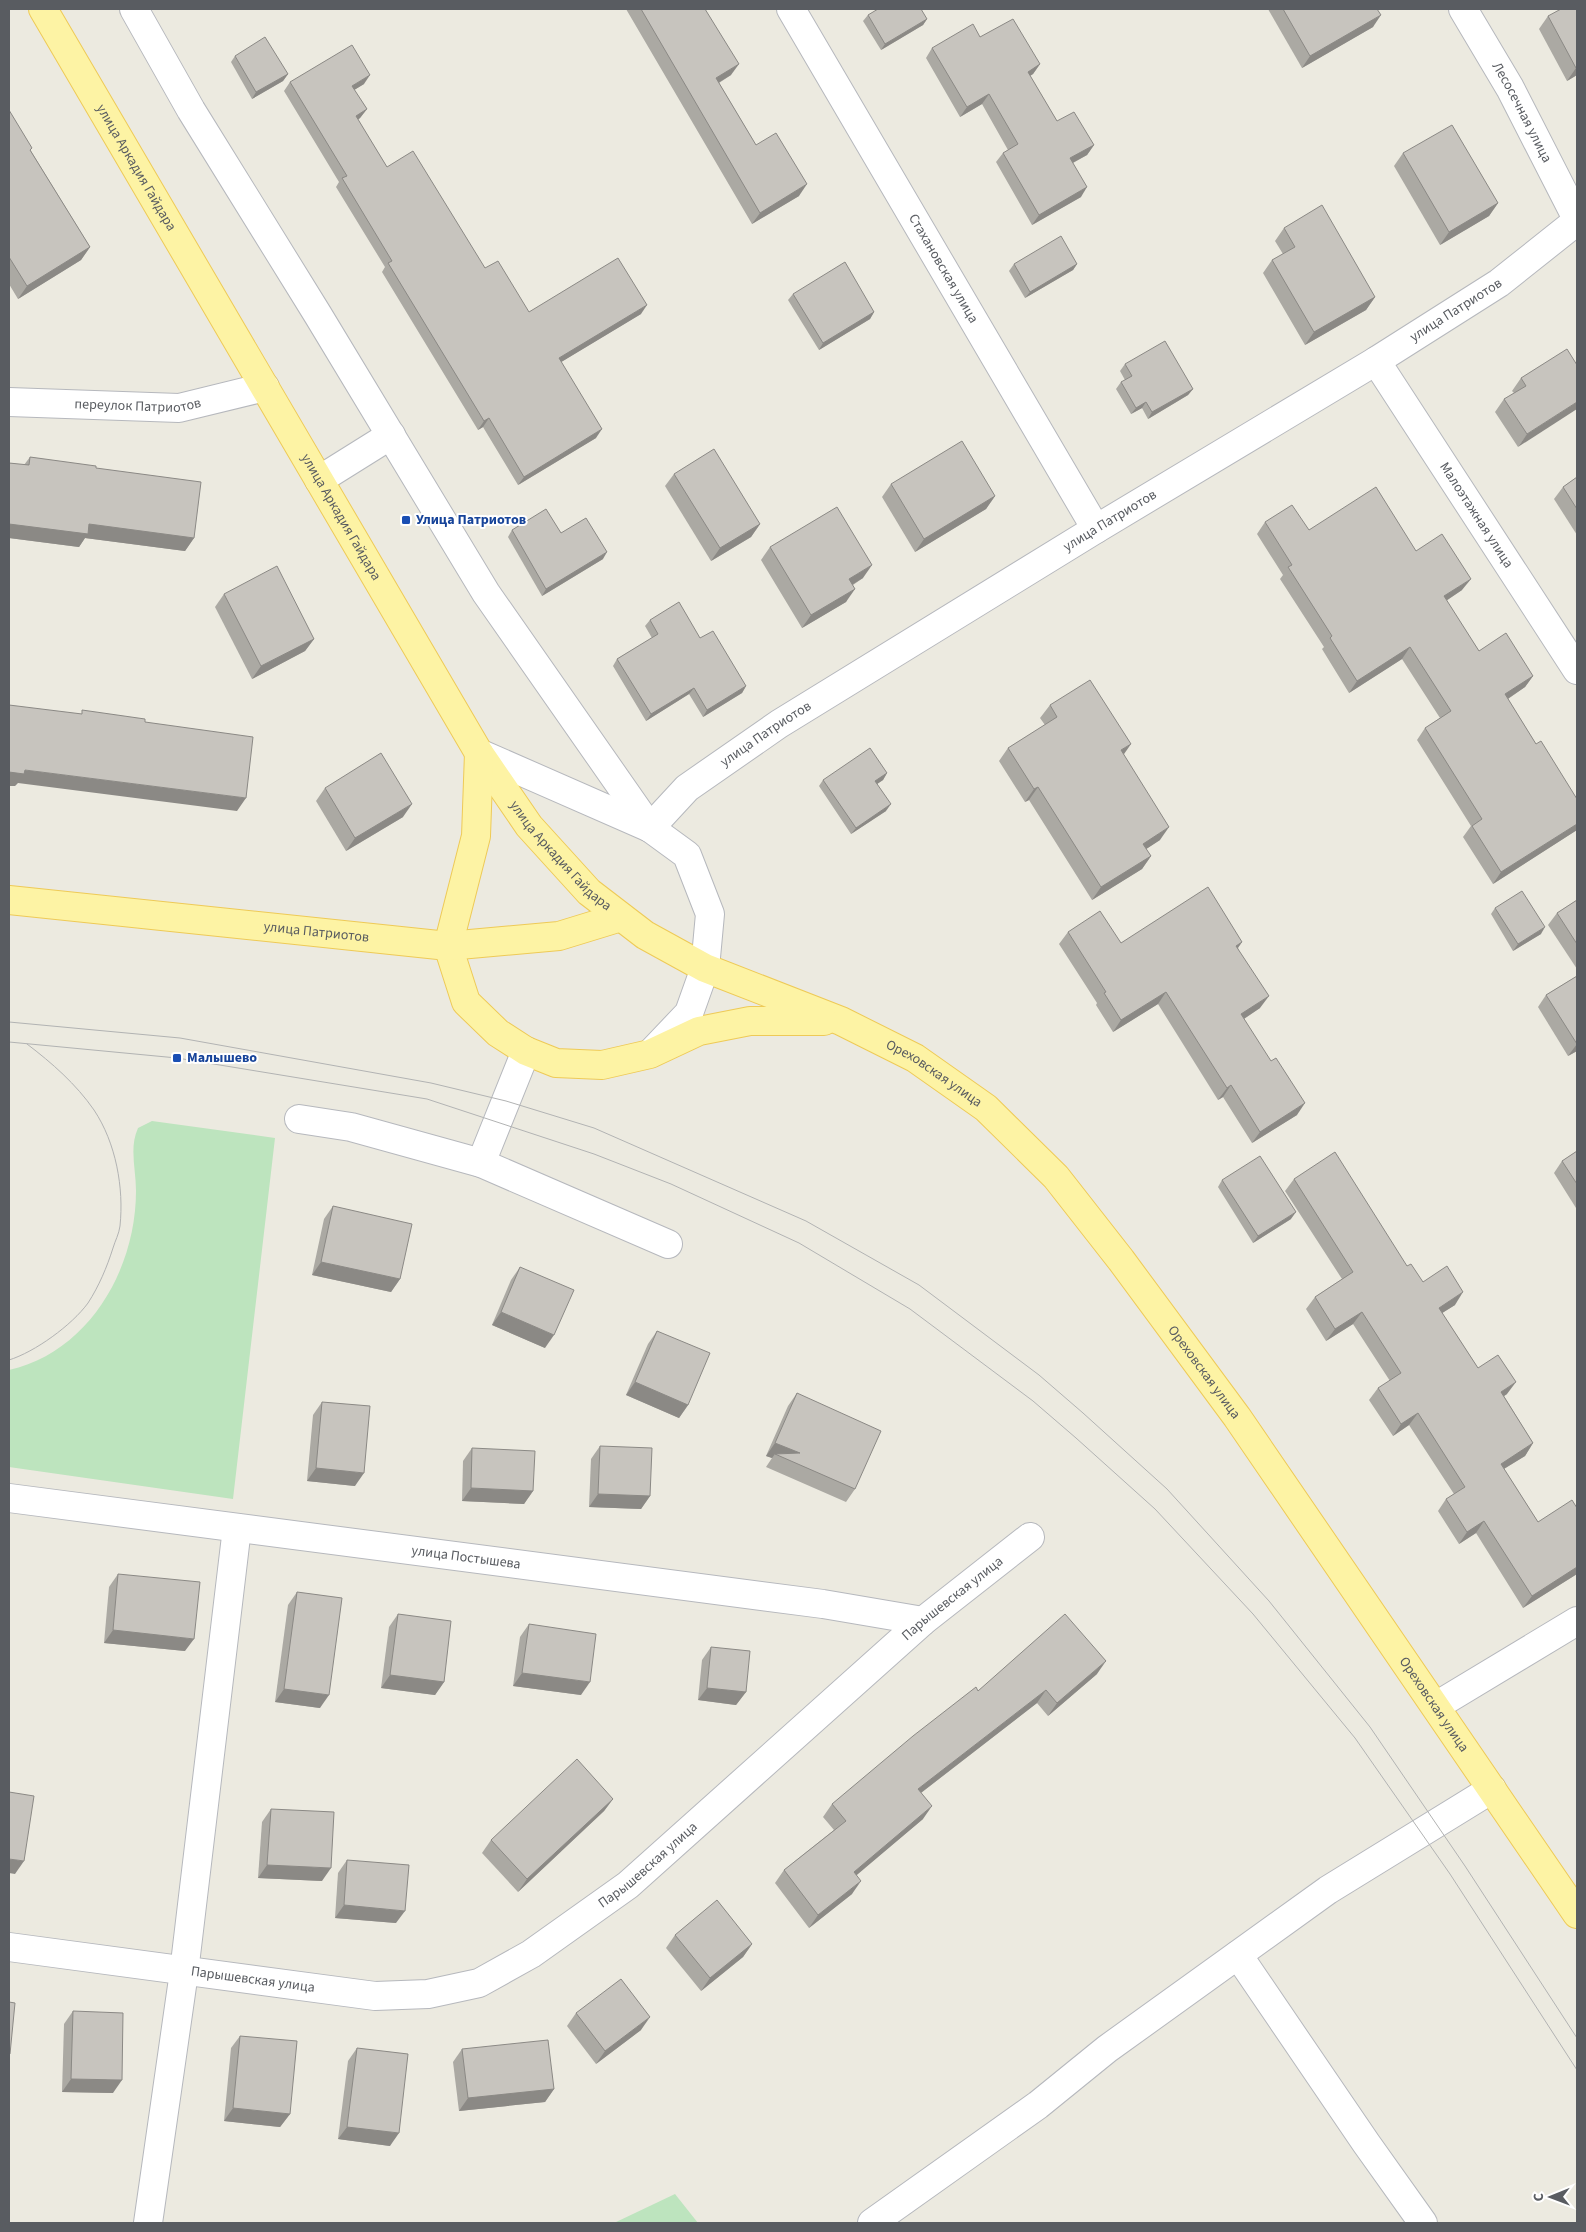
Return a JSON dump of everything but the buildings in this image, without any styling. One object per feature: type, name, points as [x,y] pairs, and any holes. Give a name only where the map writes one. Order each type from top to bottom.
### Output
[{"type":"main road","name":"улица Аркадия Гайдара","points":[[43,9],[479,753],[529,826],[589,892],[645,935],[704,968]]},
{"type":"main road","points":[[479,753],[476,836],[448,946],[466,1002],[498,1033],[526,1051],[556,1063],[602,1065],[650,1054],[700,1031],[750,1021],[841,1021]]},
{"type":"main road","name":"улица Патриотов","points":[[9,900],[448,946],[559,936],[621,917]]},
{"type":"main road","name":"Ореховская улица","points":[[704,968],[841,1021],[915,1058],[986,1108],[1056,1177],[1121,1260],[1237,1417],[1577,1914]]},
{"type":"street","points":[[134,9],[190,110],[391,435],[486,593],[650,828]]},
{"type":"street","name":"Стахановская улица","points":[[791,9],[1096,529]]},
{"type":"street","name":"Лесосечная улица","points":[[1463,9],[1510,88],[1577,220]]},
{"type":"street","name":"улица Патриотов","points":[[650,828],[687,788],[779,724],[1096,529],[1376,361],[1499,283],[1577,220]]},
{"type":"street","name":"Малоэтажная улица","points":[[1376,361],[1577,670]]},
{"type":"street","name":"переулок Патриотов","points":[[9,402],[179,408],[265,387]]},
{"type":"street","points":[[320,480],[391,435]]},
{"type":"street","points":[[479,753],[650,828],[687,855],[710,914],[704,968],[689,1013],[650,1054]]},
{"type":"street","points":[[481,1164],[526,1051]]},
{"type":"street","points":[[299,1119],[351,1127],[481,1164],[668,1244]]},
{"type":"street","name":"улица Постышева","points":[[9,1498],[823,1604],[923,1621]]},
{"type":"street","name":"Парышевская улица","points":[[148,2223],[184,1972],[238,1528]]},
{"type":"street","name":"Парышевская улица","points":[[9,1947],[184,1972],[375,1996],[428,1994],[479,1983],[531,1954],[628,1886],[923,1621],[1030,1536]]},
{"type":"street","points":[[1436,1706],[1577,1621]]},
{"type":"street","points":[[872,2223],[1038,2105],[1107,2049],[1328,1890],[1492,1789]]},
{"type":"street","points":[[1238,1955],[1366,2144],[1423,2223]]},
{"type":"green space","points":[[152,1121],[275,1138],[233,1499],[9,1467],[9,1370],[37,1360],[63,1345],[84,1326],[102,1303],[117,1277],[127,1249],[134,1220],[136,1191],[133,1151],[135,1136],[138,1128]]},
{"type":"green space","points":[[675,2194],[698,2223],[614,2223]]},
{"type":"tram line","points":[[9,1022],[180,1038],[431,1083],[506,1101],[594,1128],[806,1221],[919,1285],[1039,1375],[1083,1413],[1167,1489],[1269,1601],[1370,1727],[1465,1866],[1577,2038]]},
{"type":"tram line","points":[[9,1042],[177,1058],[427,1099],[594,1154],[671,1184],[799,1243],[910,1309],[1033,1401],[1076,1438],[1155,1509],[1253,1614],[1355,1738],[1450,1874],[1577,2070]]},
{"type":"tram line","points":[[9,1360],[30,1351],[52,1337],[73,1320],[88,1303],[108,1262],[119,1229],[121,1211],[117,1166],[102,1123],[87,1100],[71,1083],[27,1044]]},
{"type":"place","name":"Улица Патриотов","points":[[406,520]]},
{"type":"place","name":"Малышево","points":[[177,1058]]}]
